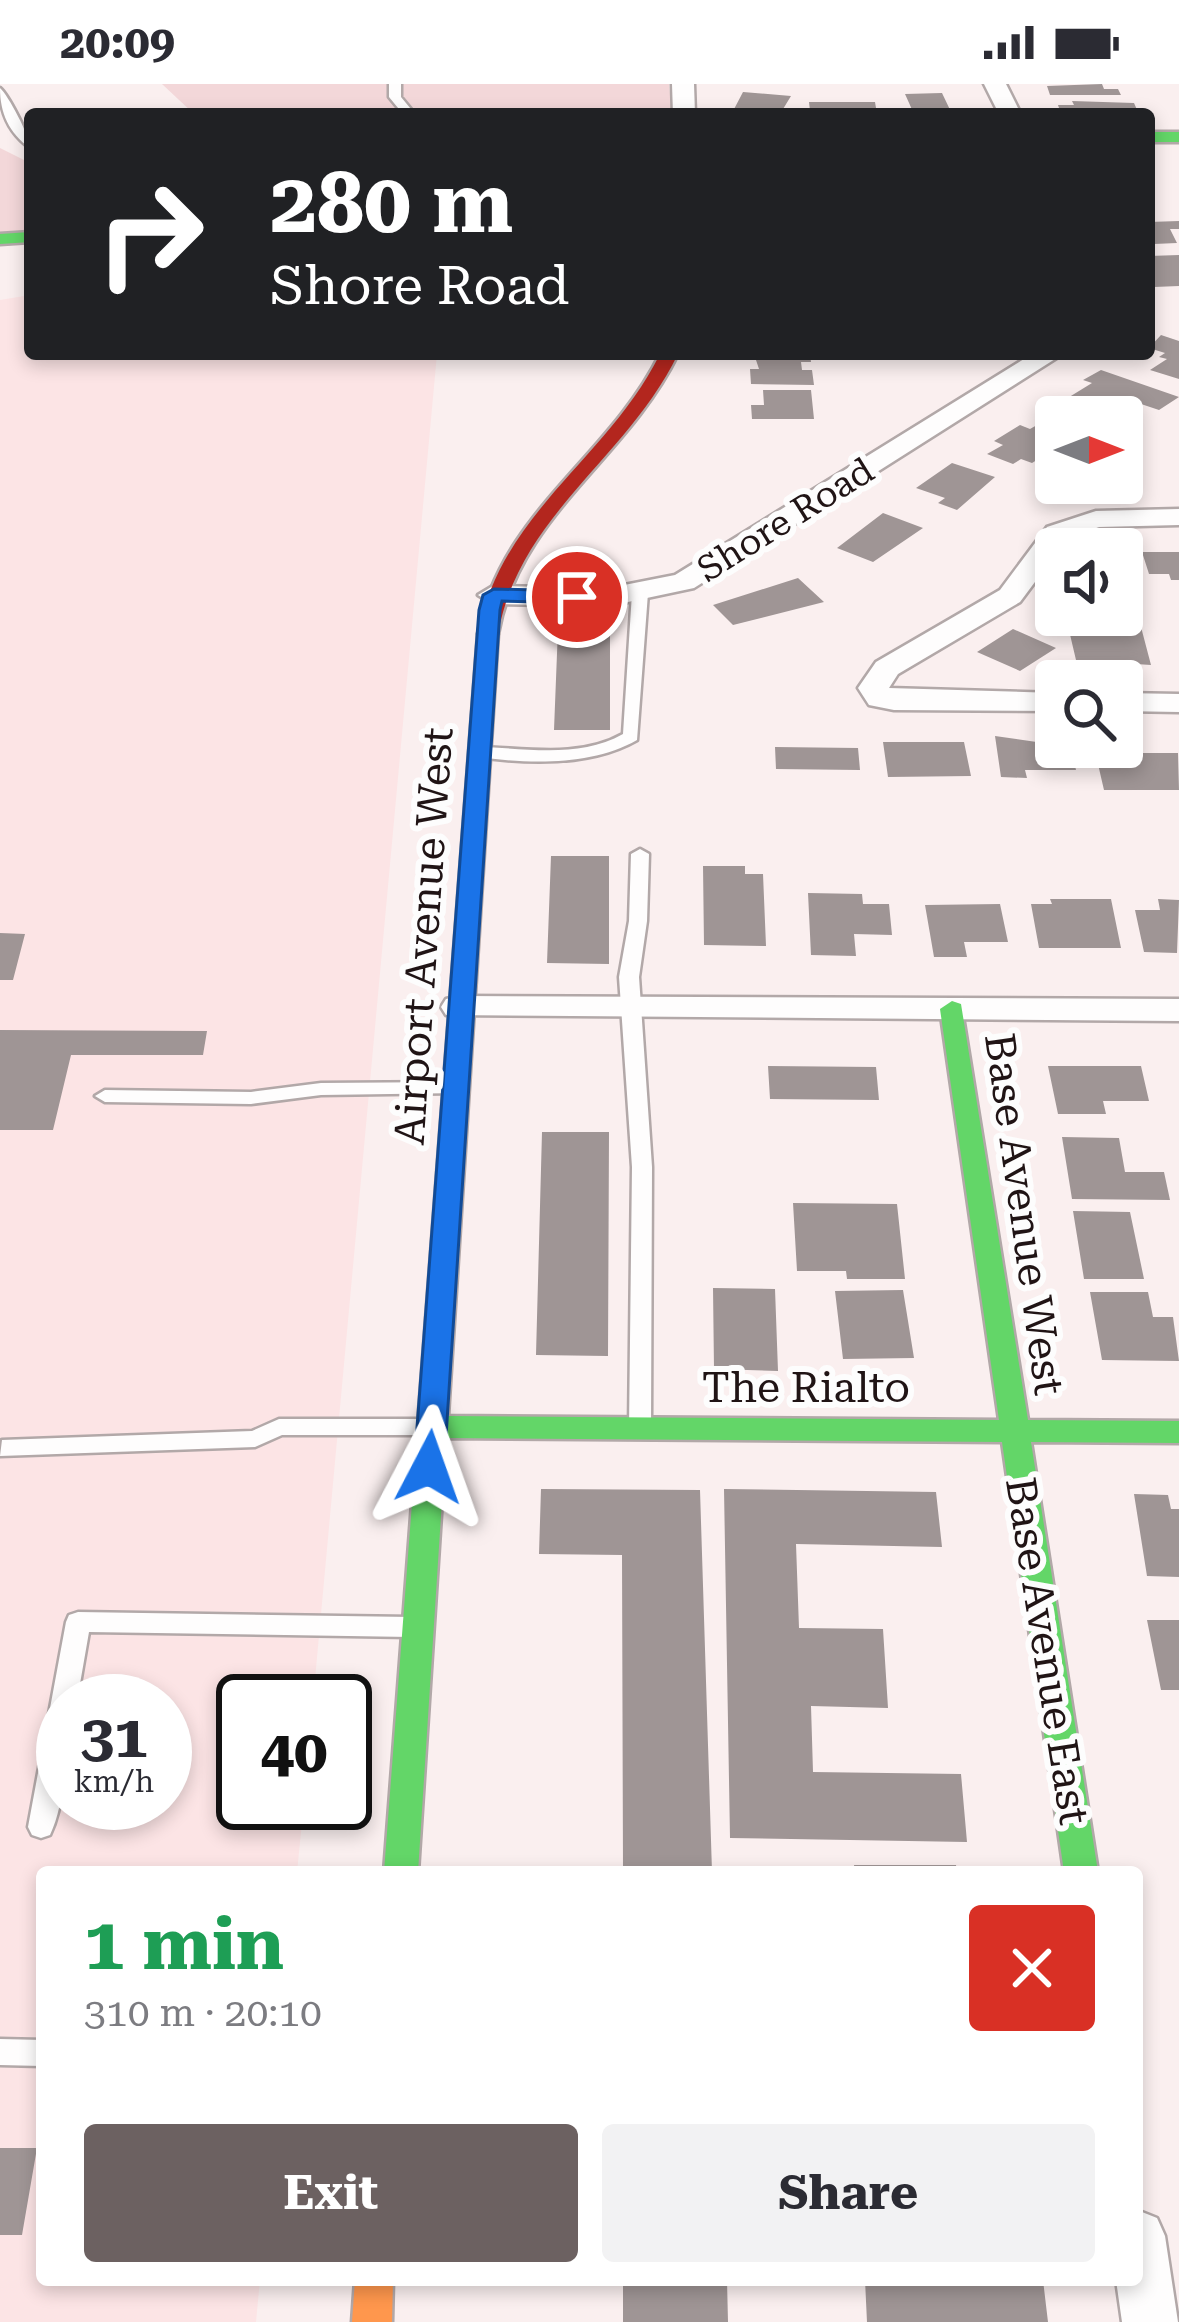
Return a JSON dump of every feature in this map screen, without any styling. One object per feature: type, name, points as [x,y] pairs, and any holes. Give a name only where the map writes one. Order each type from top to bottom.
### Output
[{"type":"street","points":[[494,595],[518,549],[644,400],[666,360]]},
{"type":"street","name":"Shore Road","points":[[494,595],[640,593],[702,573],[1039,360]]},
{"type":"street","points":[[1035,702],[894,701],[876,695],[874,681],[882,671],[1010,596],[1058,532],[1096,519],[1179,517]]},
{"type":"street","name":"Airport Avenue West","points":[[401,1866],[486,630],[494,595]]},
{"type":"street","points":[[1143,702],[1179,703]]},
{"type":"street","points":[[459,1007],[1179,1010]]},
{"type":"street","name":"Base Avenue West","points":[[952,1009],[1015,1431]]},
{"type":"street","name":"The Rialto","points":[[431,1426],[1179,1432]]},
{"type":"street","name":"Base Avenue East","points":[[1015,1431],[1081,1866]]},
{"type":"street","points":[[1143,2276],[1150,2322]]},
{"type":"street","points":[[372,2322],[374,2286]]},
{"type":"lane","points":[[0,92],[24,136]]},
{"type":"lane","points":[[478,752],[580,752],[611,748],[631,736],[640,593]]},
{"type":"lane","points":[[640,854],[630,1007],[642,1167],[640,1428]]},
{"type":"lane","points":[[105,1096],[251,1098],[321,1089],[453,1088]]},
{"type":"lane","points":[[2,1448],[255,1438],[279,1427],[431,1426]]},
{"type":"lane","points":[[68,1674],[78,1622],[418,1627]]},
{"type":"lane","points":[[0,2052],[36,2053]]},
{"type":"shaded area","points":[[162,84],[669,84],[671,108],[188,108]]},
{"type":"shaded area","points":[[0,148],[24,160],[24,232],[0,234]]},
{"type":"shaded area","points":[[24,296],[24,360],[436,360],[315,1674],[216,1674],[216,1830],[301,1830],[298,1866],[36,1866],[36,2286],[259,2286],[256,2322],[0,2322],[0,300]]},
{"type":"building","points":[[1102,84],[1104,89],[1118,89],[1121,95],[1050,95],[1047,86]]},
{"type":"building","points":[[743,92],[791,96],[784,108],[735,108]]},
{"type":"building","points":[[942,93],[949,108],[911,108],[905,94]]},
{"type":"building","points":[[1072,101],[1134,103],[1136,108],[1058,105],[1074,105]]},
{"type":"building","points":[[809,102],[875,102],[876,108],[810,108]]},
{"type":"building","points":[[1179,221],[1179,229],[1170,229],[1177,243],[1155,244],[1155,222]]},
{"type":"building","points":[[1179,255],[1179,286],[1155,287],[1155,256]]},
{"type":"building","points":[[1161,335],[1179,341],[1179,379],[1150,370],[1167,359],[1159,357],[1165,353],[1155,350]]},
{"type":"building","points":[[756,360],[811,360],[801,362],[802,370],[812,370],[814,385],[751,384],[750,369],[759,369]]},
{"type":"building","points":[[1101,370],[1179,397],[1159,410],[1143,405],[1143,396],[1071,396],[1092,383],[1083,380]]},
{"type":"building","points":[[763,390],[811,390],[814,419],[752,419],[751,405],[764,405]]},
{"type":"building","points":[[1020,425],[1035,426],[1032,463],[1021,459],[1013,464],[987,454],[1003,445],[994,441]]},
{"type":"building","points":[[952,463],[995,477],[957,510],[938,503],[945,498],[916,488]]},
{"type":"building","points":[[883,513],[923,528],[873,562],[837,548]]},
{"type":"building","points":[[1143,552],[1179,552],[1179,580],[1171,580],[1169,574],[1149,574]]},
{"type":"building","points":[[798,578],[824,602],[733,625],[713,605]]},
{"type":"building","points":[[558,628],[610,628],[610,730],[554,730]]},
{"type":"building","points":[[1013,629],[1056,648],[1020,671],[977,652]]},
{"type":"building","points":[[1143,635],[1151,665],[1143,664],[1143,660],[1076,660],[1070,636]]},
{"type":"building","points":[[995,736],[1035,742],[1035,768],[1076,770],[1025,770],[1027,778],[1001,777]]},
{"type":"building","points":[[883,742],[964,742],[971,776],[888,777]]},
{"type":"building","points":[[775,747],[858,748],[860,770],[776,769]]},
{"type":"building","points":[[1143,753],[1178,753],[1179,790],[1104,790],[1099,768],[1143,768]]},
{"type":"building","points":[[551,856],[609,856],[609,964],[547,963]]},
{"type":"building","points":[[703,866],[745,866],[745,874],[763,874],[766,946],[704,945]]},
{"type":"building","points":[[808,893],[862,894],[863,904],[889,904],[892,935],[854,934],[856,956],[811,955]]},
{"type":"building","points":[[1050,899],[1111,899],[1121,948],[1039,948],[1031,904],[1052,904]]},
{"type":"building","points":[[1158,899],[1179,900],[1177,953],[1144,952],[1135,910],[1160,910]]},
{"type":"building","points":[[1000,904],[1008,942],[964,942],[967,957],[934,957],[925,905]]},
{"type":"building","points":[[0,933],[25,934],[13,980],[0,980]]},
{"type":"building","points":[[0,1030],[207,1031],[203,1055],[71,1055],[53,1130],[0,1130]]},
{"type":"building","points":[[768,1066],[876,1067],[879,1100],[770,1099]]},
{"type":"building","points":[[1048,1066],[1141,1066],[1149,1101],[1103,1101],[1106,1114],[1058,1114]]},
{"type":"building","points":[[542,1132],[609,1132],[608,1356],[536,1355]]},
{"type":"building","points":[[1062,1137],[1119,1138],[1125,1172],[1164,1172],[1170,1200],[1072,1199]]},
{"type":"building","points":[[793,1203],[897,1204],[905,1279],[847,1279],[846,1271],[797,1271]]},
{"type":"building","points":[[1073,1211],[1130,1212],[1144,1279],[1084,1279]]},
{"type":"building","points":[[713,1288],[775,1289],[778,1371],[714,1369]]},
{"type":"building","points":[[903,1290],[914,1358],[843,1359],[835,1291]]},
{"type":"building","points":[[1090,1292],[1148,1292],[1153,1317],[1173,1317],[1179,1361],[1102,1360]]},
{"type":"building","points":[[541,1489],[700,1490],[712,1866],[623,1866],[622,1555],[539,1554]]},
{"type":"building","points":[[724,1489],[936,1492],[942,1547],[796,1544],[799,1628],[883,1629],[888,1708],[811,1706],[813,1772],[961,1774],[967,1842],[730,1838]]},
{"type":"building","points":[[1134,1494],[1168,1495],[1171,1509],[1179,1509],[1179,1577],[1147,1576]]},
{"type":"building","points":[[1147,1620],[1179,1620],[1179,1690],[1161,1690]]},
{"type":"building","points":[[854,1865],[956,1866],[854,1866]]},
{"type":"building","points":[[0,2148],[36,2148],[22,2235],[0,2235]]},
{"type":"building","points":[[623,2286],[727,2286],[728,2322],[623,2322]]},
{"type":"building","points":[[865,2286],[1044,2286],[1048,2322],[867,2322]]},
{"type":"traffic: fast","points":[[1155,137],[1179,137]]},
{"type":"traffic: fast","points":[[0,239],[24,237]]},
{"type":"traffic: fast","points":[[401,1866],[488,634]]},
{"type":"traffic: fast","points":[[952,1009],[1080,1866]]},
{"type":"traffic: fast","points":[[431,1427],[1179,1432]]},
{"type":"traffic: slow","points":[[372,2322],[374,2286]]},
{"type":"traffic: jam","points":[[488,634],[494,601],[522,543],[630,418],[666,360]]},
{"type":"route","points":[[429,1467],[486,630],[494,595],[577,597]]}]
